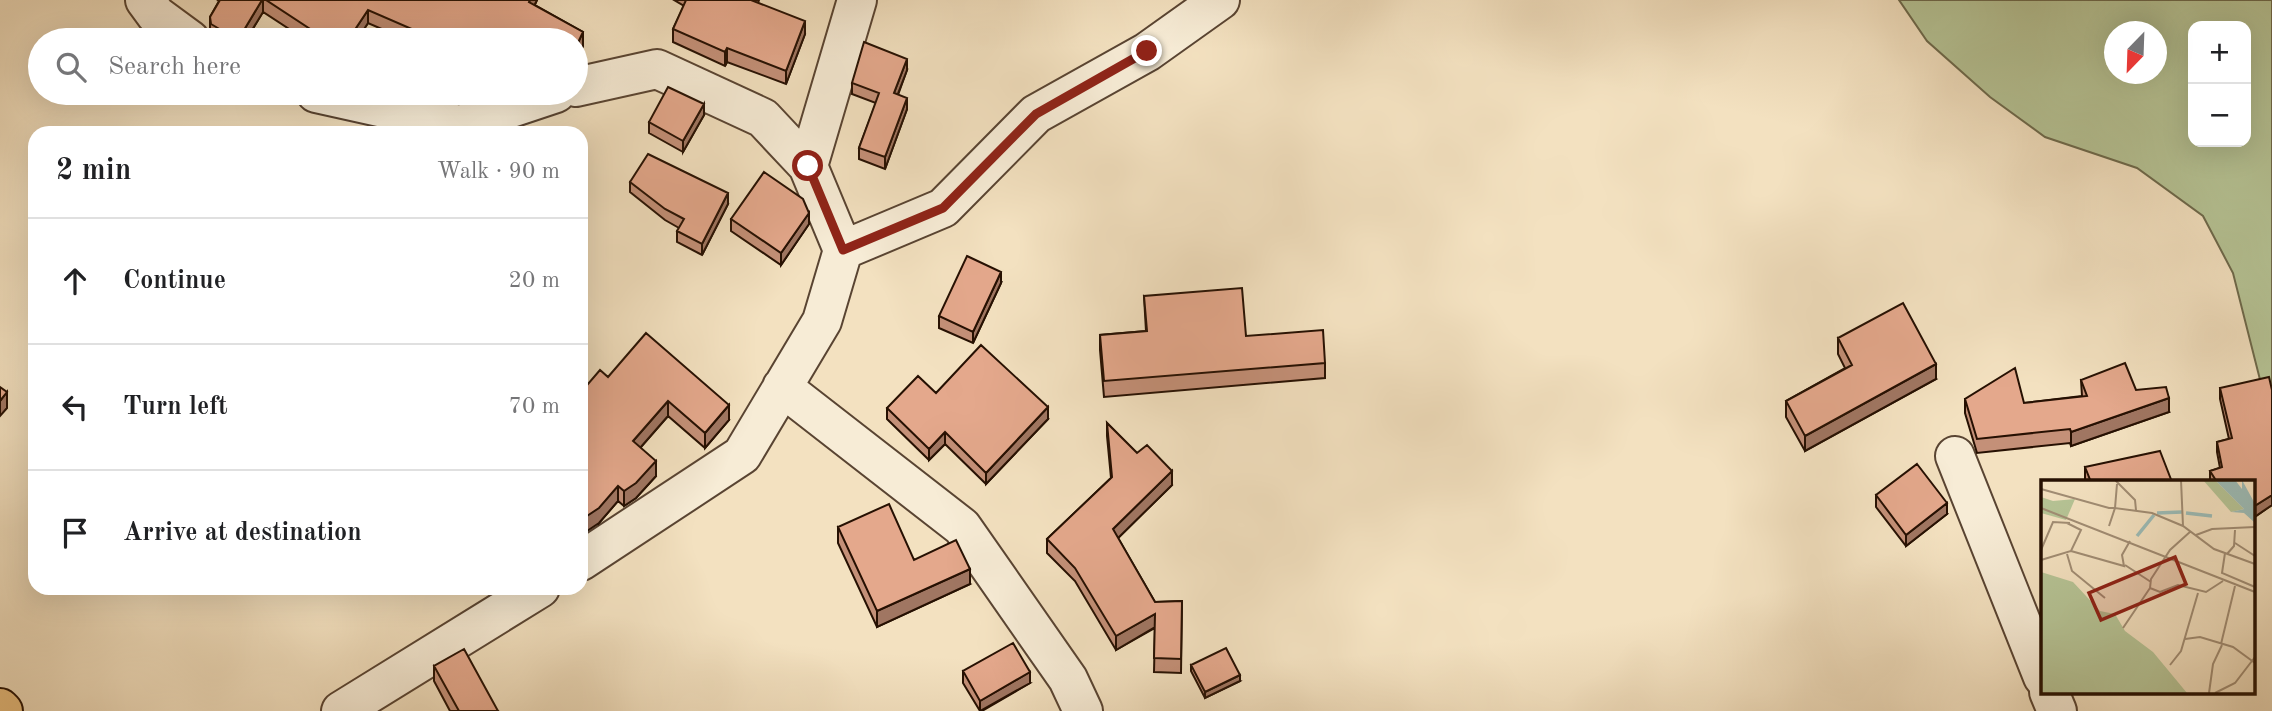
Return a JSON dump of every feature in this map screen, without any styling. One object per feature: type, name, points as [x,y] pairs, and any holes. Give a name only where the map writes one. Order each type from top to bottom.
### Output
[{"type":"street","points":[[145,0],[156,15],[174,28]]},
{"type":"street","points":[[808,166],[857,0]]},
{"type":"street","points":[[843,250],[943,208],[1036,114],[1147,51],[1220,0]]},
{"type":"street","points":[[588,84],[657,69],[763,118],[808,166],[843,250],[822,321],[742,455],[588,556]]},
{"type":"street","points":[[370,105],[460,125],[520,105]]},
{"type":"street","points":[[782,387],[962,527],[1068,679],[1083,711]]},
{"type":"street","points":[[1955,456],[2041,672]]},
{"type":"street","points":[[341,711],[529,595]]},
{"type":"street","points":[[2050,694],[2056,711]]},
{"type":"green space","points":[[1899,0],[2272,0],[2272,427],[2233,273],[2203,216],[2137,168],[2045,137],[1990,97],[1927,41]]},
{"type":"building","points":[[220,0],[262,0],[245,28],[218,28],[211,24],[210,17]]},
{"type":"building","points":[[266,0],[530,0],[529,2],[576,28],[409,28],[368,10],[356,28],[309,28]]},
{"type":"building","points":[[686,0],[751,0],[805,21],[786,71],[727,48],[725,52],[673,29]]},
{"type":"building","points":[[864,42],[907,59],[894,93],[907,98],[885,157],[859,148],[879,93],[852,83]]},
{"type":"building","points":[[668,87],[704,104],[683,141],[649,122]]},
{"type":"building","points":[[648,154],[728,193],[702,244],[677,231],[684,219],[665,209],[630,182]]},
{"type":"building","points":[[764,172],[803,199],[809,213],[781,253],[731,219]]},
{"type":"building","points":[[967,256],[1001,272],[973,332],[939,316]]},
{"type":"building","points":[[1242,288],[1246,336],[1323,330],[1325,363],[1104,381],[1100,335],[1147,331],[1144,296]]},
{"type":"building","points":[[1903,303],[1936,364],[1805,436],[1786,401],[1852,365],[1838,338]]},
{"type":"building","points":[[646,333],[729,405],[705,433],[668,401],[633,441],[656,461],[636,483],[624,491],[618,486],[599,508],[588,515],[588,384],[600,370],[608,377]]},
{"type":"building","points":[[981,345],[1048,407],[986,473],[945,432],[929,449],[887,408],[918,376],[936,393]]},
{"type":"building","points":[[2125,363],[2136,390],[2166,387],[2169,398],[2071,432],[2070,429],[1977,439],[1965,399],[2015,368],[2024,403],[2087,396],[2081,380]]},
{"type":"building","points":[[2269,377],[2272,390],[2272,495],[2254,506],[2254,480],[2216,480],[2210,471],[2222,467],[2217,442],[2232,438],[2220,388]]},
{"type":"building","points":[[0,387],[7,392],[0,401]]},
{"type":"building","points":[[1107,423],[1137,453],[1147,445],[1172,471],[1113,529],[1155,602],[1182,601],[1181,659],[1154,658],[1155,614],[1116,636],[1075,568],[1047,539],[1112,477]]},
{"type":"building","points":[[2160,451],[2171,480],[2090,480],[2085,467]]},
{"type":"building","points":[[1917,464],[1947,503],[1906,535],[1876,495]]},
{"type":"building","points":[[889,504],[914,560],[956,540],[970,569],[877,611],[838,527]]},
{"type":"building","points":[[1013,643],[1030,672],[980,701],[963,671]]},
{"type":"building","points":[[1226,648],[1240,675],[1205,692],[1191,665]]},
{"type":"building","points":[[464,649],[498,711],[459,711],[434,666]]},
{"type":"route","points":[[808,166],[843,250],[943,208],[1036,114],[1147,51]]}]
